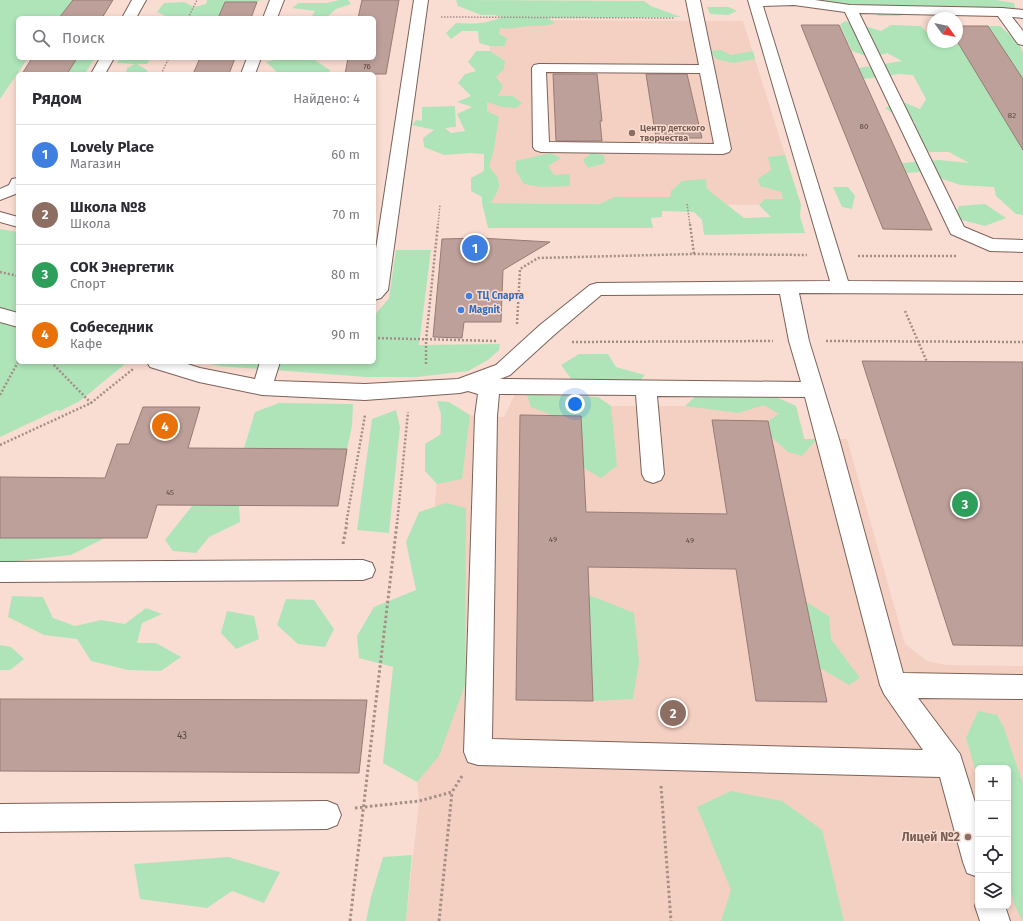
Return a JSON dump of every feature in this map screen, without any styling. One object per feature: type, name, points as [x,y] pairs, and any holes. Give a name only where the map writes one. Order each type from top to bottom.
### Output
[{"type":"lane","points":[[130,16],[138,0]]},
{"type":"lane","points":[[271,16],[277,0]]},
{"type":"lane","points":[[376,292],[379,290],[421,0]]},
{"type":"lane","points":[[693,0],[697,18],[723,149],[541,147],[539,68],[707,69]]},
{"type":"lane","points":[[841,287],[755,1],[794,1],[850,9],[1002,12],[1023,14]]},
{"type":"lane","points":[[850,9],[957,230],[990,246],[1023,246]]},
{"type":"lane","points":[[1002,12],[1023,41]]},
{"type":"lane","points":[[99,72],[106,60]]},
{"type":"lane","points":[[249,72],[253,60]]},
{"type":"lane","points":[[0,195],[16,186]]},
{"type":"lane","points":[[0,217],[16,221]]},
{"type":"lane","points":[[460,386],[503,370],[525,342],[597,289],[841,287],[1023,288]]},
{"type":"lane","points":[[788,288],[799,341],[814,390],[893,685],[950,764],[975,852]]},
{"type":"lane","points":[[0,315],[16,319]]},
{"type":"lane","points":[[163,364],[199,375],[262,388],[366,392],[460,386],[814,390]]},
{"type":"lane","points":[[262,388],[269,364]]},
{"type":"lane","points":[[489,386],[486,416],[478,752],[950,764]]},
{"type":"lane","points":[[646,388],[653,474]]},
{"type":"lane","points":[[0,572],[363,570]]},
{"type":"lane","points":[[893,685],[1023,687]]},
{"type":"lane","points":[[0,818],[327,815]]},
{"type":"lane","points":[[991,909],[995,921]]},
{"type":"path","points":[[189,16],[197,0]]},
{"type":"path","points":[[419,17],[697,18]]},
{"type":"path","points":[[163,72],[168,60]]},
{"type":"path","points":[[686,204],[694,254]]},
{"type":"path","points":[[350,921],[362,806],[393,568],[408,406],[425,388],[426,340],[440,205]]},
{"type":"path","points":[[525,342],[520,268],[538,258],[694,254],[960,256]]},
{"type":"path","points":[[0,272],[16,276]]},
{"type":"path","points":[[896,288],[927,362]]},
{"type":"path","points":[[376,338],[525,342],[1023,342]]},
{"type":"path","points":[[0,395],[17,364]]},
{"type":"path","points":[[53,364],[91,403]]},
{"type":"path","points":[[0,445],[91,403],[136,367]]},
{"type":"path","points":[[338,570],[365,412],[366,392]]},
{"type":"path","points":[[439,921],[452,792],[478,752]]},
{"type":"path","points":[[660,757],[671,921]]},
{"type":"path","points":[[327,815],[362,806],[419,801],[452,792]]},
{"type":"shaded area","name":"Центр детского творчества","points":[[491,20],[743,21],[801,205],[482,203]]},
{"type":"shaded area","points":[[515,394],[598,397],[611,406],[685,406],[696,396],[778,398],[796,406],[805,439],[847,439],[905,644],[927,661],[946,665],[1023,666],[1023,921],[406,921],[419,801],[417,782],[441,414],[504,417]]},
{"type":"green space","points":[[0,0],[73,0],[61,16],[16,16],[16,60],[27,60],[18,72],[16,72],[16,76],[0,99]]},
{"type":"green space","points":[[207,0],[261,0],[257,2],[225,2],[219,16],[166,16],[157,12],[164,3],[184,2],[194,7],[206,4]]},
{"type":"green space","points":[[339,0],[348,0],[351,4],[336,9],[328,16],[312,16],[315,11],[292,8],[299,3],[327,3]]},
{"type":"green space","points":[[456,0],[644,1],[651,6],[681,17],[548,18],[555,23],[508,29],[500,28],[499,34],[507,38],[505,46],[490,46],[479,43],[478,31],[462,31],[451,39],[446,33],[456,23],[480,23],[502,17],[494,15],[481,15],[458,6]]},
{"type":"green space","points":[[821,0],[996,0],[1014,3],[1016,10],[911,8],[900,16],[878,16],[865,8],[825,2]]},
{"type":"green space","points":[[707,7],[729,7],[737,11],[728,15],[710,14]]},
{"type":"green space","points":[[845,21],[881,31],[891,25],[921,26],[927,33],[927,48],[961,48],[1023,150],[1023,215],[1016,214],[996,196],[994,187],[960,185],[940,178],[937,171],[907,173],[902,163],[939,160],[969,163],[949,152],[930,152],[909,141],[915,122],[898,117],[885,108],[901,101],[920,109],[926,99],[913,75],[899,74],[864,79],[859,68],[902,61],[887,53],[872,58],[852,51],[840,25]]},
{"type":"green space","points":[[988,26],[1000,26],[1019,43],[1023,53],[1023,79]]},
{"type":"green space","points":[[721,50],[731,55],[753,51],[755,59],[733,63],[716,59],[710,51]]},
{"type":"green space","points":[[476,51],[490,51],[505,61],[504,69],[496,77],[503,86],[498,96],[513,96],[522,103],[516,108],[502,107],[487,102],[487,111],[499,117],[493,154],[489,166],[497,177],[499,184],[497,192],[491,203],[600,204],[614,197],[670,197],[671,191],[682,181],[706,179],[707,189],[744,218],[771,217],[759,205],[765,199],[783,199],[781,192],[760,186],[758,179],[771,170],[768,157],[785,155],[801,205],[800,216],[805,233],[704,235],[702,220],[694,212],[662,211],[662,217],[651,218],[653,228],[488,228],[482,197],[471,191],[471,178],[484,171],[484,154],[470,153],[444,155],[424,147],[423,138],[434,130],[412,125],[416,120],[422,121],[422,107],[455,106],[456,127],[445,128],[451,133],[465,131],[457,114],[472,107],[457,102],[471,96],[458,83],[465,74],[476,71],[468,62]]},
{"type":"green space","points":[[76,60],[94,60],[86,72],[68,72]]},
{"type":"green space","points":[[119,60],[149,60],[147,64],[137,64],[147,70],[148,72],[126,72],[127,68],[135,64],[117,63]]},
{"type":"green space","points":[[274,60],[316,60],[330,70],[329,72],[275,72],[266,62]]},
{"type":"green space","points":[[550,153],[561,158],[548,166],[554,175],[570,174],[570,186],[541,187],[524,184],[516,171],[516,161]]},
{"type":"green space","points":[[591,153],[604,155],[605,163],[588,168],[583,160]]},
{"type":"green space","points":[[833,187],[848,187],[855,196],[852,209],[842,207]]},
{"type":"green space","points":[[985,204],[1006,218],[985,226],[954,218],[959,206]]},
{"type":"green space","points":[[0,229],[16,232],[16,364],[125,364],[80,401],[60,411],[57,410],[0,437]]},
{"type":"green space","points":[[396,250],[431,250],[419,345],[500,344],[499,350],[488,360],[468,371],[417,377],[366,377],[219,366],[210,364],[376,364],[376,314],[389,298]]},
{"type":"green space","points":[[579,354],[608,354],[616,367],[645,375],[639,382],[572,380],[561,365]]},
{"type":"green space","points":[[527,395],[598,397],[611,406],[617,466],[601,478],[584,468],[581,416],[554,416],[531,407]]},
{"type":"green space","points":[[696,396],[778,398],[796,406],[804,439],[817,439],[802,456],[788,452],[771,437],[768,421],[779,414],[764,405],[738,413],[685,406]]},
{"type":"green space","points":[[437,401],[449,402],[470,415],[462,479],[437,484],[425,471],[425,444],[441,434],[441,414]]},
{"type":"green space","points":[[279,403],[353,404],[352,426],[347,449],[244,448],[255,412]]},
{"type":"green space","points":[[396,410],[400,427],[389,533],[357,530],[372,419]]},
{"type":"green space","points":[[446,503],[466,508],[465,685],[439,756],[417,782],[383,763],[393,667],[359,658],[357,636],[374,607],[416,590],[406,542],[419,512]]},
{"type":"green space","points":[[192,506],[239,506],[240,522],[209,537],[196,553],[173,551],[165,540]]},
{"type":"green space","points":[[0,538],[105,538],[71,555],[0,563]]},
{"type":"green space","points":[[589,595],[634,613],[639,662],[633,699],[593,701]]},
{"type":"green space","points":[[12,596],[43,597],[53,618],[75,626],[101,620],[125,624],[146,608],[162,614],[142,623],[137,643],[156,643],[181,657],[161,671],[128,670],[91,661],[77,639],[44,635],[8,617]]},
{"type":"green space","points":[[286,599],[314,600],[334,629],[325,647],[298,644],[277,625]]},
{"type":"green space","points":[[806,602],[829,616],[831,639],[860,678],[849,685],[820,668]]},
{"type":"green space","points":[[227,611],[254,616],[259,639],[236,649],[221,633]]},
{"type":"green space","points":[[0,645],[11,647],[24,659],[10,670],[0,670]]},
{"type":"green space","points":[[978,711],[997,715],[1004,728],[1023,784],[1023,921],[1015,906],[1011,892],[1011,765],[975,765],[975,769],[966,738]]},
{"type":"green space","points":[[731,791],[782,801],[822,830],[844,921],[721,921],[731,890],[697,807]]},
{"type":"green space","points":[[412,855],[406,921],[366,921],[371,897],[383,857]]},
{"type":"green space","points":[[228,857],[280,872],[264,903],[232,891],[207,908],[140,899],[134,864]]},
{"type":"building","points":[[73,0],[113,0],[103,16],[61,16]]},
{"type":"building","points":[[362,0],[399,0],[386,74],[376,74],[376,72],[345,72],[348,60],[376,60],[376,16],[358,16]]},
{"type":"building","points":[[225,2],[257,2],[252,16],[219,16]]},
{"type":"building","points":[[801,25],[839,25],[932,230],[883,229]]},
{"type":"building","points":[[963,26],[988,26],[1023,79],[1023,150],[961,48],[963,48]]},
{"type":"building","points":[[31,60],[76,60],[68,72],[23,72]]},
{"type":"building","points":[[199,60],[234,60],[230,72],[194,72]]},
{"type":"building","points":[[553,74],[597,74],[602,121],[600,121],[602,141],[556,141]]},
{"type":"building","points":[[646,74],[687,74],[702,138],[656,138]]},
{"type":"building","name":"ТЦ Спарта","points":[[480,238],[550,242],[503,270],[501,322],[464,322],[462,338],[433,337],[442,239]]},
{"type":"building","points":[[862,361],[1023,362],[1023,646],[953,645]]},
{"type":"building","points":[[143,407],[200,407],[188,448],[347,449],[338,506],[157,505],[147,538],[0,538],[0,477],[105,478],[117,444],[129,444]]},
{"type":"building","points":[[520,415],[581,416],[586,512],[727,514],[712,420],[768,421],[827,702],[756,701],[736,569],[588,567],[593,701],[516,700]]},
{"type":"building","points":[[0,699],[367,700],[359,773],[0,771]]},
{"type":"place","name":"Центр детского творчества","points":[[632,133]]},
{"type":"place","name":"Lovely Place","points":[[475,248]]},
{"type":"place","name":"ТЦ Спарта","points":[[469,296]]},
{"type":"place","name":"Magnit","points":[[461,310]]},
{"type":"place","name":"Собеседник","points":[[165,426]]},
{"type":"place","name":"СОК Энергетик","points":[[965,504]]},
{"type":"place","name":"Школа №8","points":[[673,713]]},
{"type":"place","name":"Лицей №2","points":[[968,837]]}]
